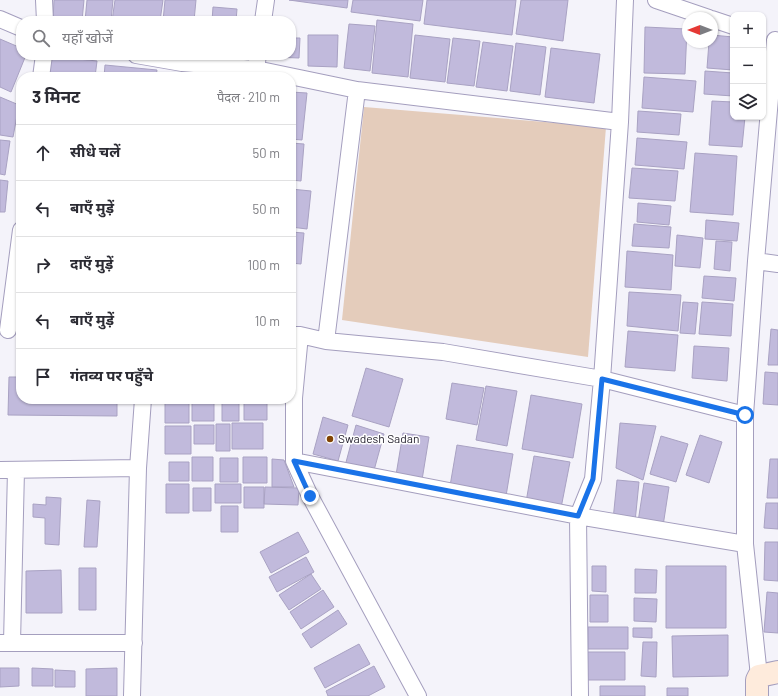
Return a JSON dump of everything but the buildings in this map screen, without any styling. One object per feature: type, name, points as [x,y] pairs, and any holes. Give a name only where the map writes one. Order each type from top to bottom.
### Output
[{"type":"street","points":[[44,0],[45,16]]},
{"type":"street","points":[[264,16],[266,0]]},
{"type":"street","points":[[580,696],[578,516],[593,479],[602,379],[620,122],[625,0]]},
{"type":"street","points":[[656,0],[691,12]]},
{"type":"street","points":[[0,19],[16,26]]},
{"type":"street","points":[[718,21],[730,25]]},
{"type":"street","points":[[765,681],[745,544],[745,415],[772,39]]},
{"type":"street","points":[[42,72],[43,60]]},
{"type":"street","points":[[151,60],[181,70],[257,62],[293,72]]},
{"type":"street","points":[[296,73],[357,90],[620,122]]},
{"type":"street","points":[[326,340],[357,90]]},
{"type":"street","points":[[756,261],[778,264]]},
{"type":"street","points":[[10,330],[16,275]]},
{"type":"street","points":[[296,335],[326,340],[443,352],[602,379],[745,415]]},
{"type":"street","points":[[132,696],[138,468],[143,404]]},
{"type":"street","points":[[294,404],[294,461],[310,496],[418,696]]},
{"type":"street","points":[[294,461],[578,516],[745,544]]},
{"type":"street","points":[[134,643],[6,643],[8,470],[138,468]]},
{"type":"shaded area","points":[[364,107],[606,127],[588,357],[342,320]]},
{"type":"place","name":"Swadesh Sadan","points":[[330,439]]},
{"type":"route","points":[[310,496],[294,461],[578,516],[593,479],[602,379],[745,415]]}]
